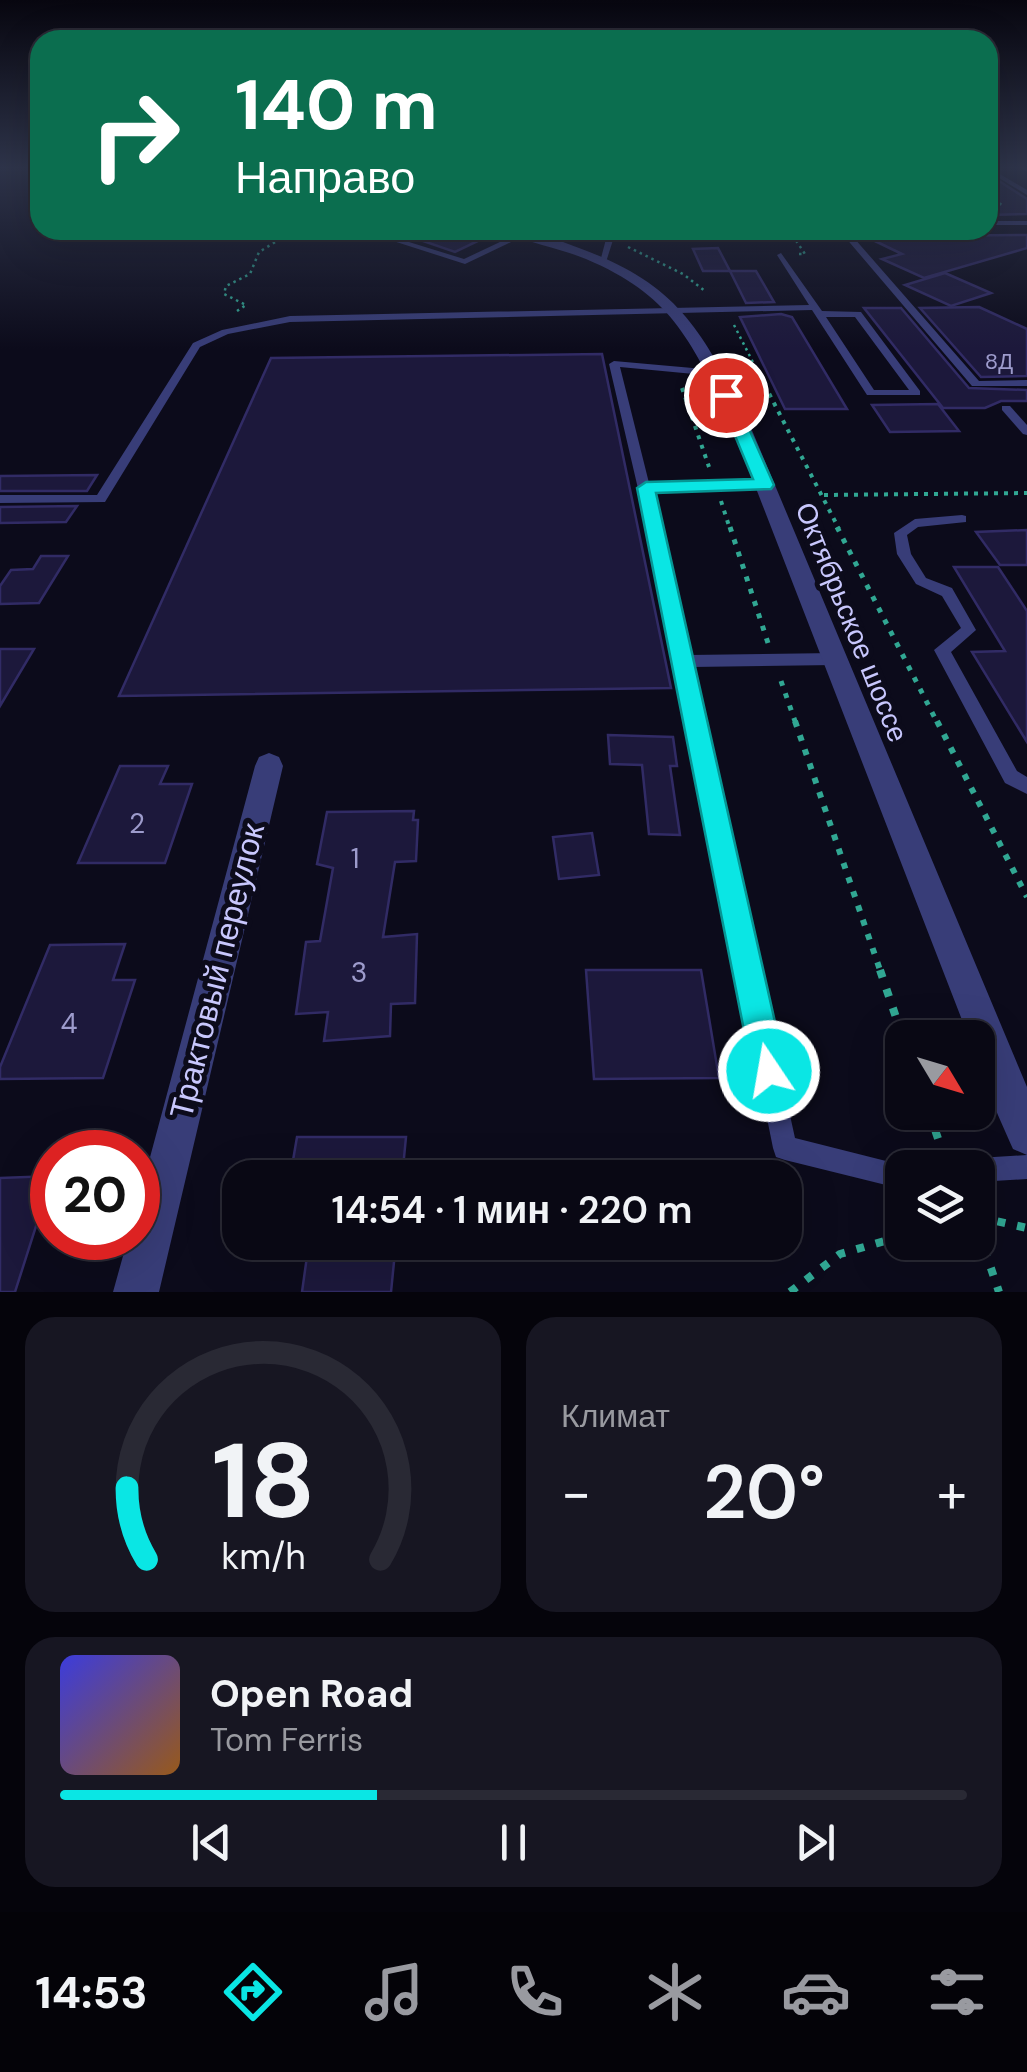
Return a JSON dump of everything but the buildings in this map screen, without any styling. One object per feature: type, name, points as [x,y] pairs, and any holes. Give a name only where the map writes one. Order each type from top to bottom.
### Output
[{"type":"street","name":"Октябрьское шоссе","points":[[557,240],[606,250],[674,309],[696,336],[738,416],[1027,1136]]},
{"type":"street","name":"Трактовый переулок","points":[[136,1292],[269,766]]},
{"type":"lane","points":[[395,240],[465,262],[504,240]]},
{"type":"lane","points":[[606,250],[613,240]]},
{"type":"lane","points":[[851,240],[976,384],[1027,383]]},
{"type":"lane","points":[[0,499],[102,499],[196,345],[226,332],[290,319],[724,306],[817,311],[858,314],[916,393],[871,393],[817,311],[781,255]]},
{"type":"lane","points":[[715,374],[614,364],[646,488],[785,1148],[885,1173]]},
{"type":"lane","points":[[1006,408],[1027,432]]},
{"type":"lane","points":[[646,488],[765,485]]},
{"type":"lane","points":[[962,520],[914,522],[900,532],[904,554],[920,581],[947,592],[969,630],[942,650],[1011,778],[1027,786]]},
{"type":"lane","points":[[682,660],[835,658]]},
{"type":"lane","points":[[995,1169],[1027,1167]]},
{"type":"path","points":[[196,345],[246,305],[224,294],[226,286],[250,274],[259,252],[279,240]]},
{"type":"path","points":[[606,250],[683,274],[724,306],[1027,896]]},
{"type":"path","points":[[676,371],[898,1020]]},
{"type":"path","points":[[824,495],[1027,493]]},
{"type":"path","points":[[995,1221],[1027,1228]]},
{"type":"path","points":[[790,1292],[840,1254],[885,1241]]},
{"type":"path","points":[[988,1260],[999,1292]]},
{"type":"route","points":[[726,395],[765,485],[646,488],[769,1071]]}]
